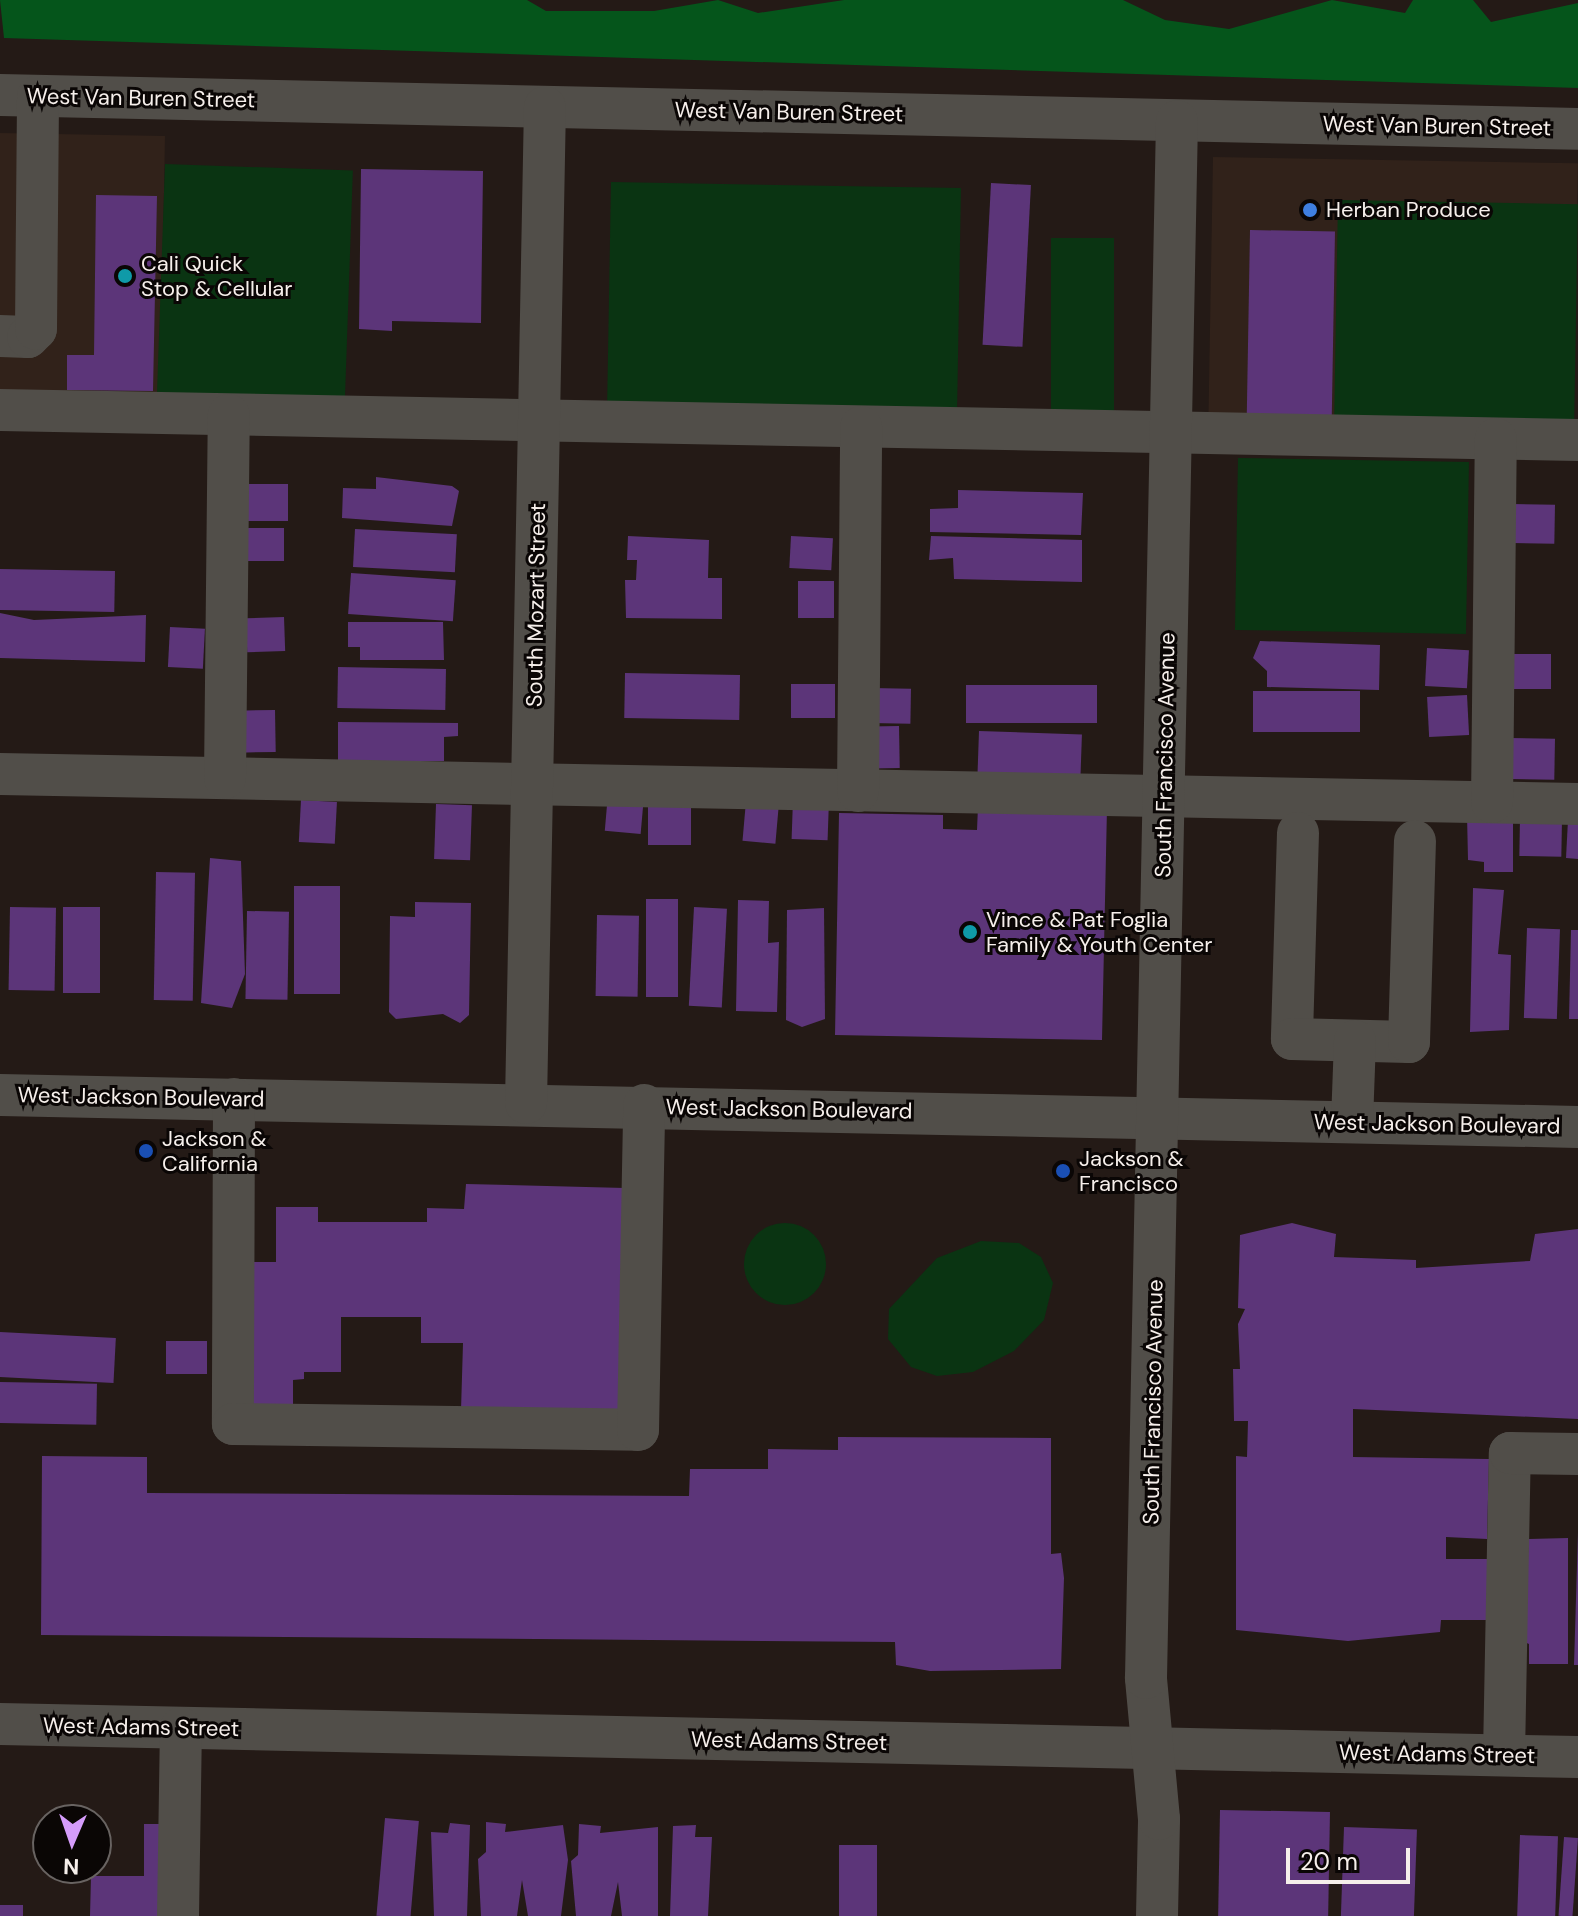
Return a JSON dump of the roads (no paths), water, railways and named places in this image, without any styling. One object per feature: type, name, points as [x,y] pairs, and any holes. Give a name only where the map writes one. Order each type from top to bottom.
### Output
[{"type":"street","name":"West Van Buren Street","points":[[19,95],[1578,129]]},
{"type":"street","points":[[0,336],[34,336],[18,236],[19,95]]},
{"type":"street","name":"South Mozart Street","points":[[526,1103],[545,107]]},
{"type":"street","name":"South Francisco Avenue","points":[[1157,1916],[1152,1749],[1146,1678],[1160,1117],[1177,121]]},
{"type":"street","points":[[0,410],[1578,440]]},
{"type":"street","points":[[225,778],[229,415]]},
{"type":"street","points":[[858,791],[861,427]]},
{"type":"street","points":[[1492,802],[1496,439]]},
{"type":"street","points":[[0,774],[1578,804]]},
{"type":"street","points":[[1298,833],[1292,1039],[1409,1042],[1415,841]]},
{"type":"street","points":[[1352,1122],[1355,1041]]},
{"type":"street","name":"West Jackson Boulevard","points":[[0,1095],[644,1105],[1578,1127]]},
{"type":"street","points":[[234,1099],[233,1424],[248,1425],[638,1430],[644,1105]]},
{"type":"street","points":[[1504,1755],[1510,1453],[1578,1454]]},
{"type":"street","name":"West Adams Street","points":[[0,1724],[1578,1757]]},
{"type":"street","points":[[178,1916],[181,1728]]},
{"type":"place","name":"Herban Produce","points":[[1310,210]]},
{"type":"place","name":"Cali Quick Stop & Cellular","points":[[125,276]]},
{"type":"place","name":"Vince & Pat Foglia Family & Youth Center","points":[[970,932]]},
{"type":"place","name":"Jackson & California","points":[[146,1151]]},
{"type":"place","name":"Jackson & Francisco","points":[[1063,1171]]}]
